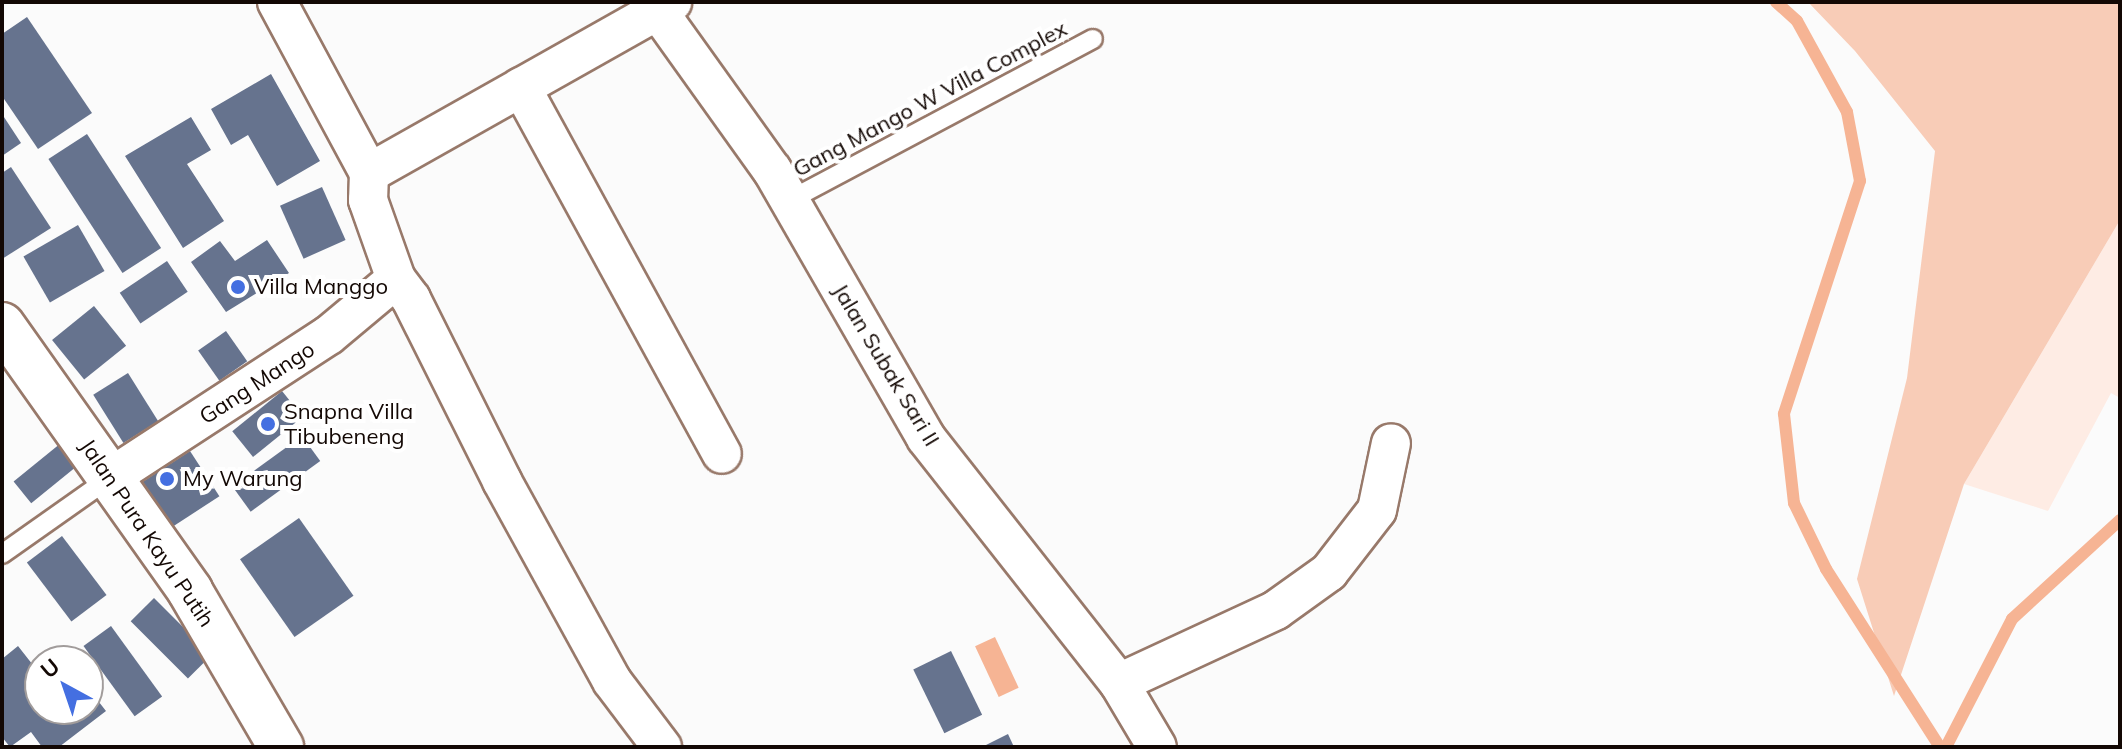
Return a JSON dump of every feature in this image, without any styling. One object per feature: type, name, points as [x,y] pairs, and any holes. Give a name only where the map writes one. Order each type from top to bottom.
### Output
[{"type":"street","points":[[277,2],[369,173],[368,200],[396,279],[411,299],[502,481],[612,681],[662,747]]},
{"type":"street","points":[[369,173],[665,6]]},
{"type":"street","name":"Jalan Subak Sari II","points":[[665,6],[790,200],[926,438],[1119,683],[1157,747]]},
{"type":"street","points":[[521,87],[722,454]]},
{"type":"street","name":"Gang Mango","points":[[111,477],[329,335],[396,279]]},
{"type":"street","name":"Jalan Pura Kayu Putih","points":[[2,325],[190,591],[281,747]]},
{"type":"street","points":[[1119,683],[1276,610],[1329,572],[1377,510],[1391,443]]},
{"type":"lane","name":"Gang Mango W Villa Complex","points":[[790,200],[1093,39]]},
{"type":"lane","points":[[2,554],[111,477]]},
{"type":"shaded area","points":[[1808,2],[2120,2],[2120,220],[1964,484],[1894,696],[1857,579],[1907,378],[1935,151],[1855,51]]},
{"type":"shaded area","points":[[2120,220],[2120,398],[2111,393],[2048,511],[1964,484]]},
{"type":"shaded area","points":[[995,637],[1019,688],[999,697],[975,646]]},
{"type":"building","points":[[27,17],[92,113],[38,149],[2,96],[2,34]]},
{"type":"building","points":[[271,74],[320,161],[277,186],[248,135],[231,145],[211,109]]},
{"type":"building","points":[[2,114],[21,143],[2,156]]},
{"type":"building","points":[[191,117],[211,150],[187,164],[224,221],[183,248],[125,156]]},
{"type":"building","points":[[87,134],[161,248],[122,273],[48,159]]},
{"type":"building","points":[[11,167],[51,228],[2,259],[2,173]]},
{"type":"building","points":[[322,187],[346,240],[304,259],[280,206]]},
{"type":"building","points":[[78,225],[105,271],[50,302],[23,256]]},
{"type":"building","name":"Villa Manggo","points":[[267,240],[289,273],[226,312],[191,262],[220,241],[235,261]]},
{"type":"building","points":[[167,261],[188,292],[140,324],[120,293]]},
{"type":"building","points":[[94,306],[126,346],[84,380],[52,340]]},
{"type":"building","points":[[226,331],[247,361],[219,381],[198,351]]},
{"type":"building","points":[[128,373],[158,421],[123,443],[93,395]]},
{"type":"building","name":"Snapna Villa Tibubeneng","points":[[282,391],[303,417],[253,457],[232,431]]},
{"type":"building","points":[[302,436],[320,461],[251,512],[232,487]]},
{"type":"building","points":[[61,443],[79,465],[31,503],[14,481]]},
{"type":"building","points":[[190,451],[219,496],[169,529],[140,484]]},
{"type":"building","points":[[299,518],[353,596],[295,637],[240,559]]},
{"type":"building","points":[[62,536],[107,595],[71,622],[27,562]]},
{"type":"building","points":[[154,598],[211,655],[188,679],[131,621]]},
{"type":"building","points":[[111,626],[162,696],[135,716],[104,674],[104,645],[85,645]]},
{"type":"building","points":[[18,646],[24,654],[24,725],[88,725],[59,747],[42,747],[31,732],[10,747],[2,737],[2,659]]},
{"type":"building","points":[[951,651],[982,715],[944,733],[913,669]]},
{"type":"building","points":[[1008,734],[1014,747],[982,747]]},
{"type":"waterway","points":[[1776,2],[1797,21],[1847,112],[1860,181],[1784,414],[1794,503],[1826,569],[1940,747]]},
{"type":"waterway","points":[[1946,747],[2012,619],[2120,520]]},
{"type":"place","name":"Villa Manggo","points":[[238,287]]},
{"type":"place","name":"Snapna Villa Tibubeneng","points":[[268,424]]},
{"type":"place","name":"My Warung","points":[[167,479]]}]
